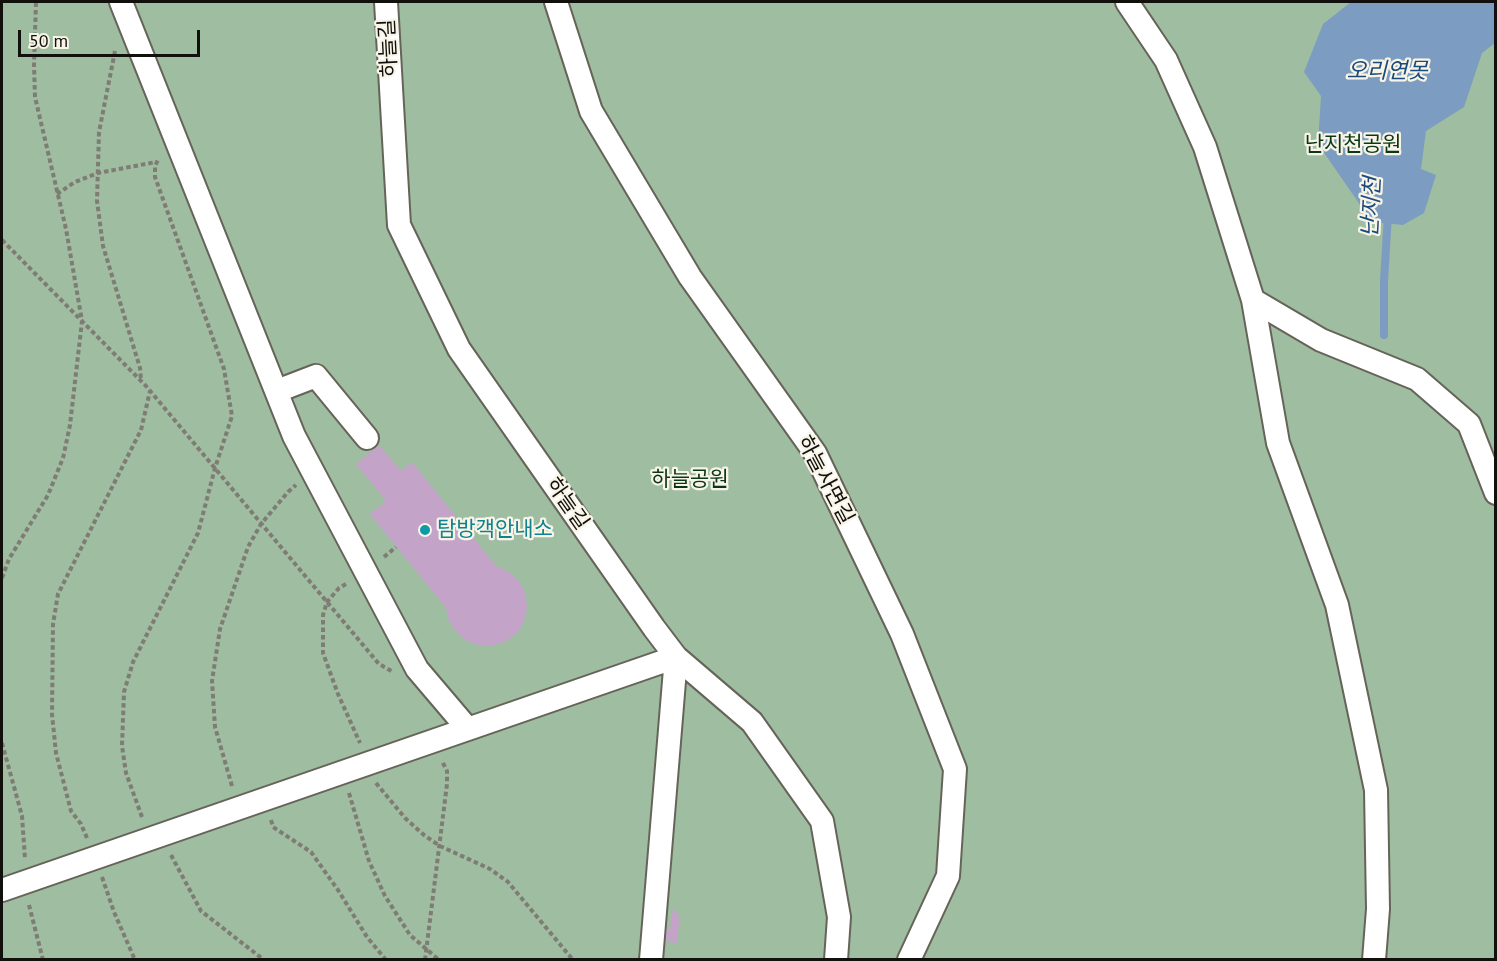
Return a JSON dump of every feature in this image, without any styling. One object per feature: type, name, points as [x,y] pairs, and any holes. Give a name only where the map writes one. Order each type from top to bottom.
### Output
[{"type":"street","points":[[121,2],[294,436],[417,669],[468,729]]},
{"type":"street","name":"하늘길","points":[[386,2],[399,225],[459,349],[676,657],[752,722],[822,821],[839,917],[836,960]]},
{"type":"street","name":"하늘사면길","points":[[556,2],[591,111],[690,278],[815,453],[902,634],[955,769],[948,876],[909,960]]},
{"type":"street","points":[[1127,2],[1166,60],[1205,147],[1253,300],[1278,443],[1337,605],[1376,790],[1378,909],[1374,960]]},
{"type":"street","points":[[1253,300],[1321,340],[1417,379],[1469,424],[1496,493]]},
{"type":"street","points":[[277,391],[316,376],[367,438]]},
{"type":"street","points":[[2,890],[676,657],[651,960]]},
{"type":"path","points":[[2,578],[9,560],[48,495],[63,458],[70,425],[82,321],[35,97],[36,2]]},
{"type":"path","points":[[131,26],[121,34],[117,43],[99,132],[97,201],[103,246],[140,368],[141,380]]},
{"type":"path","points":[[179,146],[159,156],[155,177],[224,369],[232,416],[215,468],[198,533],[132,662],[124,692],[122,746],[126,773],[145,825],[161,835],[201,911],[264,960]]},
{"type":"path","points":[[57,194],[75,182],[98,173],[157,161]]},
{"type":"path","points":[[2,240],[150,390],[379,664],[389,671],[399,673],[417,669]]},
{"type":"path","points":[[135,960],[114,912],[102,876],[89,860],[86,837],[81,824],[71,811],[56,753],[52,714],[53,624],[58,594],[141,430],[150,390]]},
{"type":"path","points":[[240,808],[215,727],[212,681],[220,629],[248,547],[261,524],[288,492],[313,471]]},
{"type":"path","points":[[366,572],[339,588],[327,602],[323,615],[323,653],[338,694],[358,737],[372,778],[405,818],[440,846],[490,868],[508,882],[573,960]]},
{"type":"path","points":[[425,960],[447,784],[447,771],[434,740]]},
{"type":"path","points":[[2,743],[22,816],[30,912],[43,960]]},
{"type":"path","points":[[339,774],[351,797],[369,861],[384,896],[410,935],[439,960]]},
{"type":"path","points":[[263,800],[273,827],[311,852],[367,937],[386,960]]},
{"type":"green space","name":"하늘공원","points":[[2,2],[1495,2],[1495,959],[2,960]]},
{"type":"water","name":"오리연못","points":[[1351,2],[1495,2],[1495,43],[1482,53],[1464,107],[1426,131],[1421,169],[1436,175],[1424,213],[1403,225],[1372,222],[1318,144],[1321,96],[1304,72],[1323,24]]},
{"type":"building","name":"탐방객안내소","points":[[379,445],[401,471],[412,462],[496,566],[508,571],[518,580],[525,592],[527,606],[525,619],[518,632],[507,641],[480,646],[467,641],[456,632],[449,621],[446,608],[370,514],[386,501],[356,464]]},
{"type":"building","points":[[672,909],[680,916],[677,943],[664,941],[666,930],[670,930]]},
{"type":"waterway","name":"난지천","points":[[1384,335],[1388,214]]},
{"type":"place","name":"탐방객안내소","points":[[425,530]]},
{"type":"park label","name":"난지천공원","points":[[1353,145]]}]
